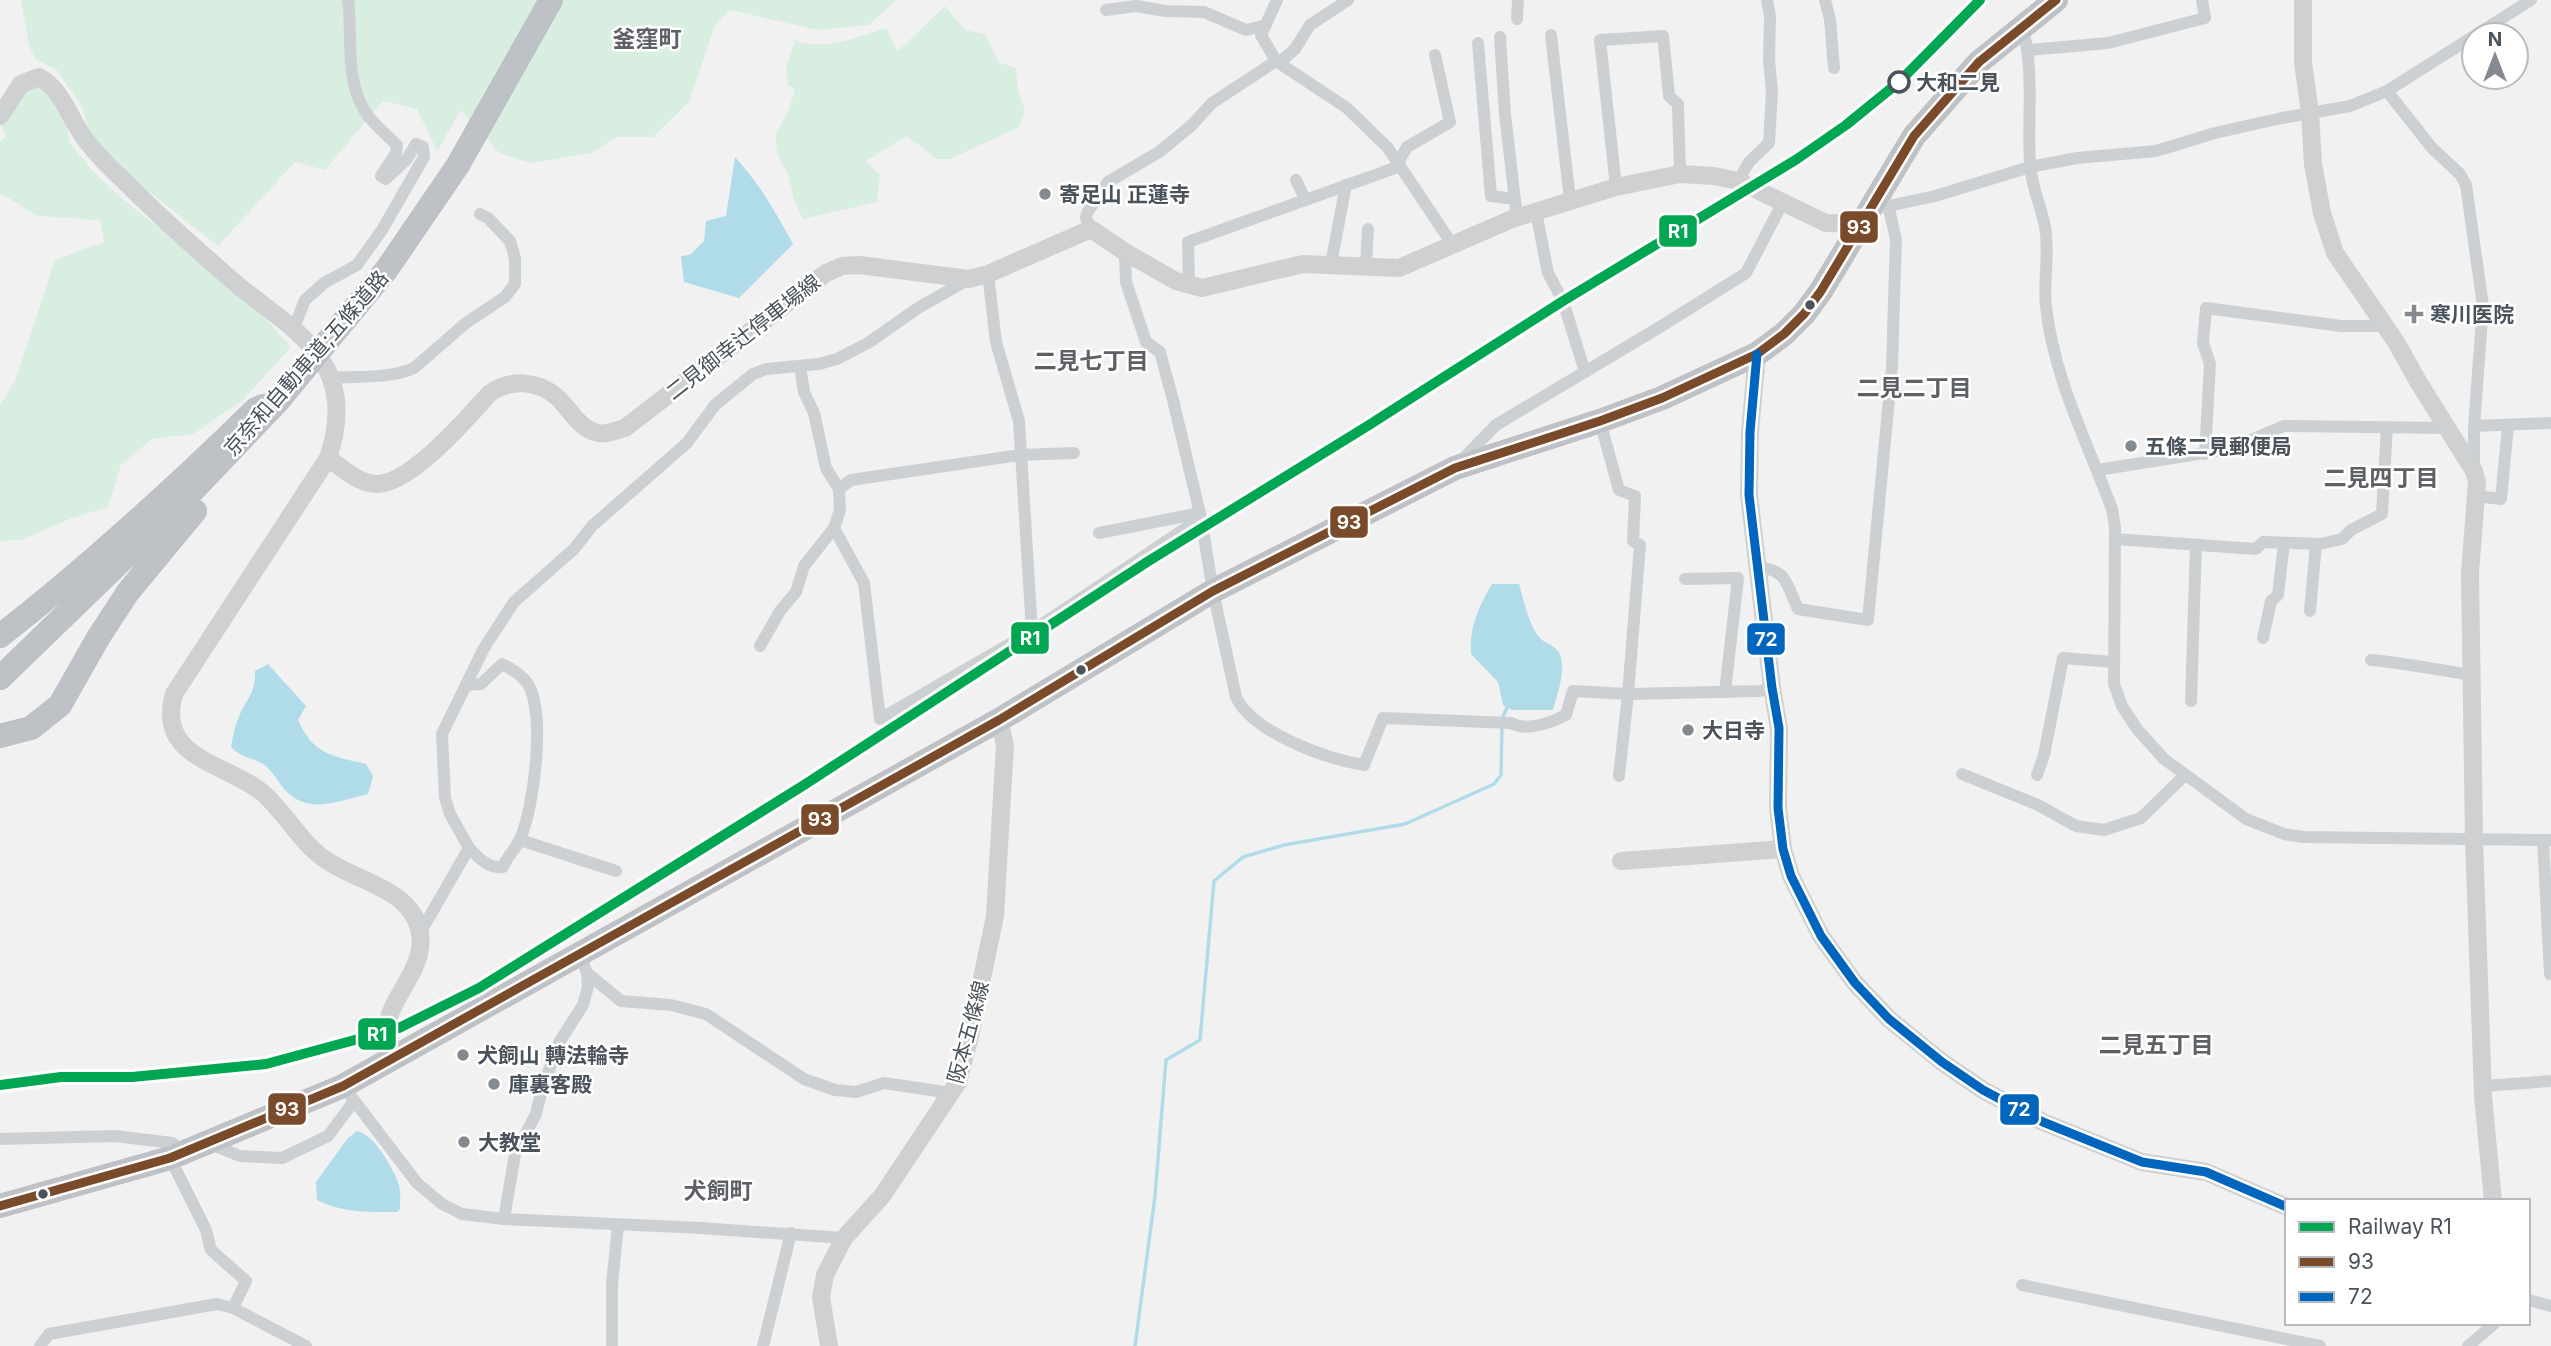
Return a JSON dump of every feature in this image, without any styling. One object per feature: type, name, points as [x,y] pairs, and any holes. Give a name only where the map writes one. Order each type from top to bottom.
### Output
[{"type":"highway","name":"京奈和自動車道;五條道路","points":[[0,678],[183,501],[280,399],[387,270],[458,165],[551,0]]},
{"type":"highway","points":[[0,1206],[178,1155],[349,1093],[392,1058],[584,964],[1213,591],[1455,468],[1601,421],[1662,398],[1757,354],[1784,334],[1804,314],[1873,213],[1914,136],[1979,62],[2056,0]]},
{"type":"highway","points":[[0,736],[32,728],[60,705],[183,501],[312,371],[333,335]]},
{"type":"highway","points":[[0,636],[111,545],[183,501]]},
{"type":"street","points":[[293,330],[305,300],[324,283],[358,265],[382,230],[424,157],[423,147],[416,144],[407,159],[386,179],[381,176],[396,153],[397,145],[368,116],[356,95],[351,69],[348,0]]},
{"type":"street","points":[[1277,0],[1261,35],[1278,62],[1347,108],[1399,160],[1452,244]]},
{"type":"street","points":[[1349,0],[1310,25],[1295,49],[1278,62],[1212,103],[1192,125],[1159,152],[1108,182],[1087,213],[1086,218],[1091,229],[1125,252],[1189,286],[1212,286],[1303,264],[1399,268],[1517,218],[1570,200],[1616,187],[1681,174],[1738,181],[1826,223],[1935,196],[2030,167],[2077,158],[2155,151],[2216,134],[2350,106],[2387,91],[2531,0]]},
{"type":"street","points":[[1517,19],[1518,0]]},
{"type":"street","points":[[1738,181],[1749,162],[1769,143],[1772,92],[1769,59],[1770,16],[1767,0]]},
{"type":"street","points":[[1825,0],[1830,19],[1834,68]]},
{"type":"street","points":[[2029,50],[2108,43],[2205,18],[2202,0]]},
{"type":"street","points":[[2302,0],[2303,62],[2313,164],[2322,213],[2335,254],[2385,326],[2474,471]]},
{"type":"street","points":[[1107,10],[1136,6],[1204,12],[1245,30],[1266,25]]},
{"type":"street","points":[[2022,26],[2029,50],[2030,167],[2048,251],[2046,308],[2067,393],[2112,509],[2115,539],[2114,684],[2122,706],[2137,729],[2164,759],[2246,818],[2284,834],[2303,837],[2547,840],[2550,974]]},
{"type":"street","points":[[1551,35],[1570,200]]},
{"type":"street","points":[[1616,187],[1600,40],[1663,36],[1669,96],[1678,104],[1681,174]]},
{"type":"street","points":[[1500,37],[1505,114],[1517,218]]},
{"type":"street","points":[[1478,43],[1491,196],[1515,199]]},
{"type":"street","points":[[1189,286],[1188,242],[1395,168],[1407,147],[1450,122],[1435,55]]},
{"type":"street","points":[[0,116],[22,83],[39,77],[46,80],[74,119],[81,134],[105,163],[178,235],[313,348],[331,378],[337,425],[328,458],[174,694],[171,715],[176,735],[185,748],[197,758],[250,783],[265,795],[310,848],[324,859],[389,892],[411,912],[420,933],[420,947],[414,968],[389,1017],[392,1058]]},
{"type":"street","points":[[2387,91],[2411,124],[2460,174],[2466,185],[2483,306],[2474,426],[2474,471],[2477,482],[2470,573],[2474,839],[2483,1086],[2493,1199]]},
{"type":"street","points":[[1296,180],[1305,199]]},
{"type":"street","points":[[1331,264],[1346,185]]},
{"type":"street","points":[[1455,468],[1496,425],[1746,273],[1782,204]]},
{"type":"street","points":[[1536,212],[1548,273],[1563,302],[1585,372]]},
{"type":"street","points":[[1758,568],[1771,568],[1780,573],[1798,609],[1868,620],[1892,367],[1896,239],[1873,213]]},
{"type":"street","points":[[331,378],[393,375],[414,368],[466,323],[505,297],[515,284],[513,250],[510,241],[488,218],[480,214]]},
{"type":"street","name":"二見御幸辻停車場線","points":[[328,458],[368,483],[377,484],[396,478],[440,446],[490,393],[511,383],[524,383],[548,391],[557,397],[582,425],[600,433],[625,428],[826,273],[842,266],[872,266],[969,279],[988,274],[1091,229]]},
{"type":"street","points":[[1366,265],[1368,229]]},
{"type":"street","points":[[1125,252],[1126,282],[1146,342],[1160,352],[1200,516],[1230,677],[1240,706],[1292,743],[1364,765],[1383,718],[1504,723],[1520,728],[1566,715],[1573,691],[1628,694],[1760,691],[1772,688]]},
{"type":"street","points":[[988,274],[996,342],[1019,422],[1032,631]]},
{"type":"street","points":[[467,685],[481,684],[502,664],[513,669],[527,683],[531,694],[538,739],[534,786],[520,840],[503,867],[484,862],[469,848],[449,810],[444,791],[442,734],[484,648],[514,602],[574,550],[592,526],[687,443],[715,405],[753,374],[766,369],[837,359],[969,279]]},
{"type":"street","points":[[2205,454],[2210,364],[2203,343],[2206,308],[2341,326],[2385,326]]},
{"type":"street","points":[[1757,354],[1750,432],[1749,495],[1779,728],[1778,808],[1783,849],[1791,876],[1821,936],[1854,983],[1889,1019],[1942,1062],[1983,1090],[2043,1122],[2143,1162],[2206,1172],[2285,1206]]},
{"type":"street","points":[[760,646],[780,611],[796,592],[804,566],[834,528],[840,510],[839,489],[825,468],[814,413],[804,392],[800,366]]},
{"type":"street","points":[[1601,421],[1619,490],[1635,496],[1633,541],[1640,545],[1619,776]]},
{"type":"street","points":[[2474,426],[2551,423]]},
{"type":"street","points":[[2476,496],[2501,499],[2508,425]]},
{"type":"street","points":[[2098,470],[2237,447],[2284,426],[2447,428]]},
{"type":"street","points":[[2115,539],[2256,550],[2263,542],[2316,544],[2342,539],[2351,530],[2382,514],[2387,427]]},
{"type":"street","points":[[839,489],[851,480],[1020,455],[1074,453]]},
{"type":"street","points":[[1099,533],[1200,516]]},
{"type":"street","points":[[834,528],[864,583],[880,719],[1032,631],[1200,516]]},
{"type":"street","points":[[2263,638],[2271,601],[2277,594],[2284,543]]},
{"type":"street","points":[[2310,611],[2316,544]]},
{"type":"street","points":[[2191,701],[2196,545]]},
{"type":"street","points":[[1685,579],[1738,578],[1725,692]]},
{"type":"street","points":[[2037,775],[2044,755],[2063,658],[2113,662]]},
{"type":"street","points":[[2371,660],[2408,663],[2420,668],[2472,675]]},
{"type":"street","name":"阪本五條線","points":[[829,1346],[821,1297],[825,1275],[844,1238],[882,1196],[958,1082],[995,916],[1005,745],[999,720]]},
{"type":"street","points":[[1962,775],[2038,805],[2076,826],[2104,830],[2141,818],[2185,775]]},
{"type":"street","points":[[520,840],[616,871]]},
{"type":"street","points":[[420,933],[469,848]]},
{"type":"street","points":[[1621,861],[1783,849]]},
{"type":"street","points":[[584,964],[621,1001],[671,1006],[706,1014],[804,1079],[835,1090],[856,1092],[884,1083],[951,1093]]},
{"type":"street","points":[[504,1219],[515,1154],[536,1114],[542,1089],[560,1041],[583,1005],[588,987],[584,964]]},
{"type":"street","points":[[2483,1086],[2551,1081]]},
{"type":"street","points":[[206,1143],[240,1156],[282,1158],[328,1136],[349,1093],[417,1183],[442,1204],[462,1214],[504,1219],[844,1238]]},
{"type":"street","points":[[0,1139],[114,1136],[172,1143],[206,1230],[211,1250],[246,1281],[233,1308]]},
{"type":"street","points":[[612,1346],[611,1284],[618,1225]]},
{"type":"street","points":[[763,1346],[791,1233]]},
{"type":"street","points":[[2022,1286],[2320,1346]]},
{"type":"street","points":[[2530,1301],[2551,1306]]},
{"type":"street","points":[[40,1346],[49,1334],[217,1304],[233,1308],[306,1346]]},
{"type":"street","points":[[2468,1346],[2494,1325]]},
{"type":"green space","points":[[21,0],[896,0],[869,25],[818,30],[730,10],[715,25],[689,102],[653,137],[617,137],[592,153],[530,163],[499,153],[461,110],[437,151],[417,109],[383,101],[325,170],[295,162],[218,246],[107,159],[92,138],[81,105],[56,69],[35,59],[29,45]]},
{"type":"green space","points":[[945,6],[965,30],[985,34],[998,62],[1016,68],[1018,91],[1025,110],[1019,127],[950,159],[937,159],[907,136],[866,161],[880,175],[877,202],[803,219],[794,200],[788,174],[778,156],[776,144],[776,133],[788,112],[795,89],[788,85],[786,68],[795,40],[830,44],[887,28],[897,52]]},
{"type":"green space","points":[[38,80],[63,113],[70,143],[91,169],[120,197],[242,293],[291,347],[242,401],[193,434],[152,439],[121,465],[108,507],[67,520],[24,539],[0,542],[0,405],[15,381],[55,260],[104,242],[100,220],[38,216],[0,193],[0,142],[7,136],[1,126],[14,99]]},
{"type":"water","points":[[735,157],[774,210],[793,244],[739,298],[684,282],[681,256],[690,255],[704,241],[706,221],[726,216]]},
{"type":"water","points":[[1492,584],[1519,584],[1535,632],[1555,648],[1560,656],[1561,680],[1553,710],[1512,710],[1503,705],[1498,682],[1471,654],[1476,617]]},
{"type":"water","points":[[268,664],[306,706],[298,720],[310,741],[334,756],[366,764],[373,776],[368,794],[327,804],[298,800],[283,788],[264,764],[240,754],[231,747],[238,718],[253,689],[255,671]]},
{"type":"water","points":[[357,1131],[377,1145],[392,1170],[400,1191],[400,1209],[397,1212],[346,1210],[317,1200],[316,1182],[348,1138]]},
{"type":"waterway","points":[[1502,719],[1509,703]]},
{"type":"waterway","points":[[1135,1346],[1155,1196],[1166,1060],[1200,1040],[1214,881],[1243,857],[1284,845],[1405,824],[1494,784],[1501,775],[1502,726]]},
{"type":"rail line","name":"R1","points":[[0,1085],[61,1077],[132,1077],[266,1064],[399,1028],[479,988],[804,785],[1147,562],[1563,301],[1797,159],[1846,125],[1899,82],[1980,0]]},
{"type":"transit line","name":"93","points":[[0,1206],[170,1158],[343,1086],[999,720],[1213,591],[1455,468],[1662,398],[1757,354],[1784,334],[1804,314],[1821,291],[1914,136],[1979,62],[2056,0]]},
{"type":"transit line","name":"72","points":[[1757,354],[1750,432],[1749,495],[1779,728],[1778,808],[1783,849],[1791,876],[1821,936],[1855,983],[1889,1019],[1942,1062],[1983,1090],[2043,1122],[2142,1162],[2206,1172],[2285,1206]]},
{"type":"place","name":"大和二見","points":[[1899,82]]},
{"type":"place","name":"寄足山 正蓮寺","points":[[1045,194]]},
{"type":"place","name":"寒川医院","points":[[2414,314]]},
{"type":"place","name":"五條二見郵便局","points":[[2131,446]]},
{"type":"place","name":"大日寺","points":[[1688,730]]},
{"type":"place","name":"犬飼山 轉法輪寺","points":[[463,1055]]},
{"type":"place","name":"庫裏客殿","points":[[494,1084]]},
{"type":"place","name":"大教堂","points":[[464,1142]]},
{"type":"district","name":"釜窪町","points":[[647,39]]},
{"type":"district","name":"二見七丁目","points":[[1091,361]]},
{"type":"district","name":"二見二丁目","points":[[1914,388]]},
{"type":"district","name":"二見四丁目","points":[[2381,478]]},
{"type":"district","name":"二見五丁目","points":[[2156,1045]]},
{"type":"district","name":"犬飼町","points":[[718,1191]]}]
